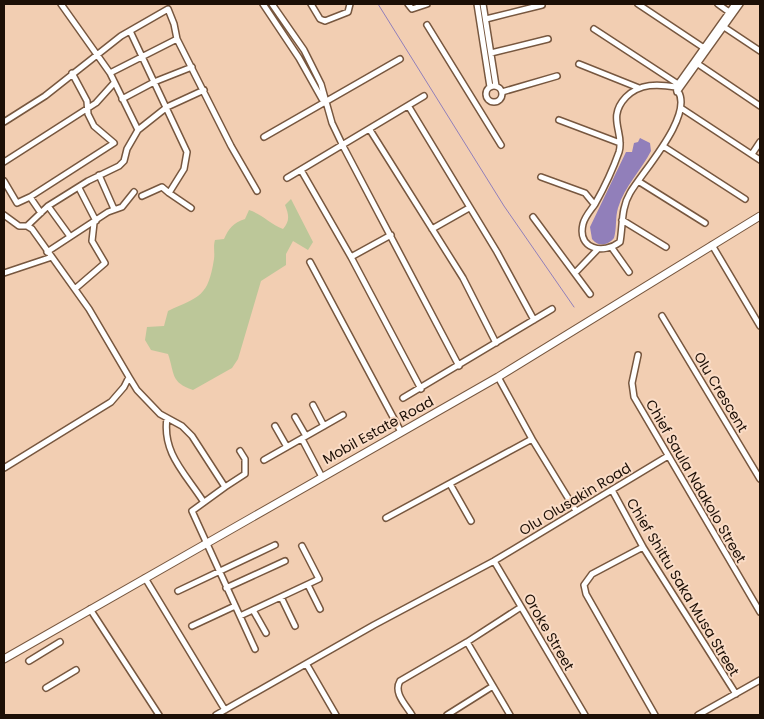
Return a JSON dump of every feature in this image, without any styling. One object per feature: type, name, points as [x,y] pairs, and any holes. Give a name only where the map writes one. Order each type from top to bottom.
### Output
[{"type":"main road","name":"Mobil Estate Road","points":[[4,657],[498,377],[760,216]]},
{"type":"street","points":[[61,4],[110,73],[138,130]]},
{"type":"street","points":[[263,4],[299,58],[324,102],[343,146],[459,366]]},
{"type":"street","points":[[272,4],[304,50],[321,84],[324,102]]},
{"type":"street","points":[[311,4],[320,19],[325,21],[348,12],[350,4]]},
{"type":"street","points":[[408,4],[412,9],[427,4]]},
{"type":"street","points":[[477,4],[493,86],[502,92],[557,76]]},
{"type":"street","points":[[483,4],[491,54],[493,86]]},
{"type":"street","points":[[486,19],[542,4]]},
{"type":"street","points":[[638,4],[704,48]]},
{"type":"street","points":[[718,4],[729,12]]},
{"type":"street","points":[[678,88],[735,4]]},
{"type":"street","points":[[678,88],[698,64],[740,4]]},
{"type":"street","points":[[4,122],[45,96],[96,54],[168,9],[177,38],[231,146],[257,191]]},
{"type":"street","points":[[270,14],[277,11]]},
{"type":"street","points":[[427,25],[501,144]]},
{"type":"street","points":[[724,27],[760,51]]},
{"type":"street","points":[[574,273],[597,250],[612,248],[620,242],[625,204],[638,181],[663,146],[681,108],[682,98],[678,88],[594,28]]},
{"type":"street","points":[[130,31],[143,55],[187,152],[184,169],[169,194]]},
{"type":"street","points":[[110,73],[177,38]]},
{"type":"street","points":[[491,54],[548,39]]},
{"type":"street","points":[[264,137],[400,59]]},
{"type":"street","points":[[579,64],[639,88]]},
{"type":"street","points":[[698,64],[760,106]]},
{"type":"street","points":[[122,99],[154,82],[192,67]]},
{"type":"street","points":[[4,180],[17,203],[30,197],[114,143],[94,126],[87,108],[87,101],[72,73]]},
{"type":"street","points":[[4,162],[96,103],[114,83]]},
{"type":"street","points":[[597,250],[586,242],[582,231],[583,222],[594,204],[620,150],[616,128],[619,110],[625,98],[639,88],[653,84],[678,88]]},
{"type":"street","points":[[493,86],[486,91],[488,99],[492,102],[498,102],[502,98],[502,92]]},
{"type":"street","points":[[27,226],[48,206],[99,175],[119,166],[124,161],[127,149],[138,130],[167,107],[204,90]]},
{"type":"street","points":[[287,178],[409,107],[424,96]]},
{"type":"street","points":[[478,106],[488,99]]},
{"type":"street","points":[[409,107],[497,252],[534,320]]},
{"type":"street","points":[[681,108],[760,160]]},
{"type":"street","points":[[559,120],[620,143]]},
{"type":"street","points":[[370,130],[463,278],[496,343]]},
{"type":"street","points":[[752,154],[760,142]]},
{"type":"street","points":[[663,146],[744,198]]},
{"type":"street","points":[[301,170],[351,256],[421,389]]},
{"type":"street","points":[[99,175],[114,209]]},
{"type":"street","points":[[541,177],[585,193],[594,204]]},
{"type":"street","points":[[638,181],[705,223]]},
{"type":"street","points":[[142,196],[162,186],[169,194],[191,208]]},
{"type":"street","points":[[76,288],[104,263],[92,241],[95,222],[79,188]]},
{"type":"street","points":[[47,252],[69,235],[125,204],[134,192]]},
{"type":"street","points":[[30,197],[41,213]]},
{"type":"street","points":[[48,206],[69,235]]},
{"type":"street","points":[[432,229],[469,208]]},
{"type":"street","points":[[4,215],[19,226],[27,226],[32,229],[47,252],[76,288],[129,377],[150,404],[167,418],[182,426],[192,436],[225,488]]},
{"type":"street","points":[[533,218],[590,294]]},
{"type":"street","points":[[622,220],[666,247]]},
{"type":"street","points":[[351,256],[391,235]]},
{"type":"street","points":[[712,245],[760,326]]},
{"type":"street","points":[[612,248],[629,272]]},
{"type":"street","points":[[4,273],[52,257]]},
{"type":"street","points":[[310,262],[402,432]]},
{"type":"street","points":[[403,398],[421,389],[552,309]]},
{"type":"street","name":"Olu Crescent","points":[[662,316],[760,479]]},
{"type":"street","name":"Chief Saula Ndakolo Street","points":[[638,355],[632,383],[634,397],[760,612]]},
{"type":"street","points":[[4,468],[111,402],[124,387],[129,377]]},
{"type":"street","points":[[498,377],[532,439],[576,511]]},
{"type":"street","points":[[313,405],[324,426]]},
{"type":"street","points":[[264,460],[343,415]]},
{"type":"street","points":[[295,417],[322,477]]},
{"type":"street","points":[[167,418],[165,437],[169,451],[203,501]]},
{"type":"street","points":[[276,426],[287,447]]},
{"type":"street","points":[[386,518],[532,439]]},
{"type":"street","points":[[240,451],[245,459],[245,474],[203,501],[192,512],[254,649]]},
{"type":"street","name":"Olu Olusakin Road","points":[[216,715],[374,625],[494,561],[668,456]]},
{"type":"street","points":[[450,484],[471,521]]},
{"type":"street","name":"Chief Shittu Saka Musa Street","points":[[612,490],[643,547],[736,694]]},
{"type":"street","points":[[178,591],[275,545]]},
{"type":"street","points":[[240,616],[319,579],[302,546]]},
{"type":"street","points":[[643,547],[592,574],[584,585],[586,594],[656,715]]},
{"type":"street","points":[[226,588],[285,561]]},
{"type":"street","name":"Oroke Street","points":[[494,561],[585,715]]},
{"type":"street","points":[[145,578],[226,710]]},
{"type":"street","points":[[308,585],[320,609]]},
{"type":"street","points":[[281,597],[295,626]]},
{"type":"street","points":[[192,626],[235,606]]},
{"type":"street","points":[[412,715],[397,690],[400,681],[467,642],[521,607]]},
{"type":"street","points":[[90,609],[159,715]]},
{"type":"street","points":[[253,610],[266,632]]},
{"type":"street","points":[[29,661],[60,642]]},
{"type":"street","points":[[467,642],[510,715]]},
{"type":"street","points":[[307,664],[336,714]]},
{"type":"street","points":[[46,688],[76,670]]},
{"type":"street","points":[[698,715],[760,680]]},
{"type":"street","points":[[447,715],[493,686]]},
{"type":"green space","points":[[291,199],[313,242],[308,250],[293,241],[286,254],[286,265],[261,281],[238,359],[232,368],[193,390],[180,384],[174,376],[168,354],[151,350],[145,340],[147,327],[164,326],[168,311],[201,294],[212,272],[215,240],[224,239],[232,226],[245,219],[249,210],[283,229],[288,218],[285,205]]},
{"type":"shaded area","points":[[640,138],[650,143],[651,151],[621,200],[617,212],[614,238],[606,244],[598,244],[592,239],[590,227],[626,152],[632,152],[634,143],[638,142]]},
{"type":"waterway","points":[[378,4],[504,206],[574,307]]}]
